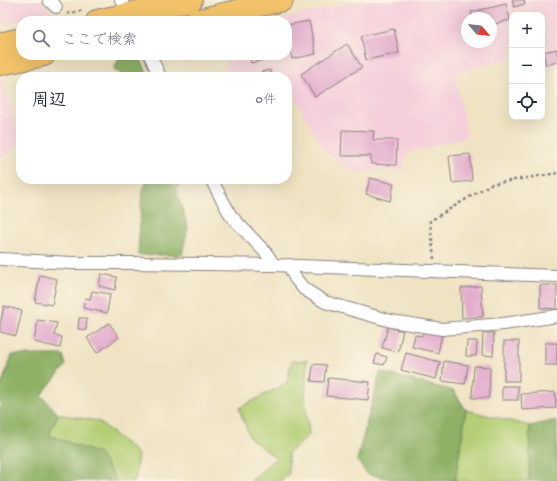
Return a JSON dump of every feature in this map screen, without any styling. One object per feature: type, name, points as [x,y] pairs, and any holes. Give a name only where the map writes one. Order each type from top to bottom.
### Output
[{"type":"highway","points":[[114,16],[127,12],[191,0]]},
{"type":"highway","points":[[216,16],[282,0]]},
{"type":"highway","points":[[0,44],[16,40]]},
{"type":"highway","points":[[0,64],[20,60]]},
{"type":"street","points":[[152,60],[158,72]]},
{"type":"street","points":[[214,184],[231,216],[266,253],[274,265]]},
{"type":"street","points":[[0,259],[71,264],[131,263],[289,265],[557,276]]},
{"type":"street","points":[[289,265],[294,278],[304,289],[325,302],[391,321],[442,329],[503,324],[557,316]]},
{"type":"path","points":[[436,271],[430,221],[491,184],[557,173]]},
{"type":"shaded area","points":[[0,0],[41,0],[52,12],[35,16],[16,16],[16,20],[0,24]]},
{"type":"shaded area","points":[[366,0],[557,0],[557,64],[545,68],[545,12],[509,12],[509,59],[455,73],[467,137],[407,153],[403,170],[352,172],[324,151],[292,92],[292,72],[228,72],[226,60],[292,60],[292,16]]},
{"type":"shaded area","points":[[2,79],[16,125],[16,146],[0,159],[0,80]]},
{"type":"green space","points":[[118,60],[141,60],[147,72],[118,72],[114,70]]},
{"type":"green space","points":[[146,184],[180,184],[176,189],[188,227],[182,255],[138,255],[142,191]]},
{"type":"green space","points":[[12,355],[63,355],[66,365],[41,395],[58,414],[49,435],[99,454],[116,481],[0,481],[0,389]]},
{"type":"green space","points":[[307,360],[305,398],[309,435],[288,453],[289,474],[280,481],[251,481],[276,458],[250,438],[239,408],[287,383],[292,361]]},
{"type":"green space","points":[[380,372],[454,391],[466,410],[455,481],[400,481],[367,474],[357,460]]},
{"type":"green space","points":[[466,410],[530,426],[529,481],[455,481]]},
{"type":"green space","points":[[58,414],[98,421],[138,454],[135,481],[116,481],[99,454],[49,435]]},
{"type":"green space","points":[[557,420],[557,481],[529,481],[530,426]]},
{"type":"building","points":[[512,0],[524,0],[525,4],[514,7]]},
{"type":"building","points":[[506,4],[509,20],[497,23],[497,12],[471,12]]},
{"type":"building","points":[[309,21],[316,54],[292,59],[292,24]]},
{"type":"building","points":[[394,29],[399,53],[366,60],[361,36]]},
{"type":"building","points":[[347,44],[362,67],[315,97],[301,74]]},
{"type":"building","points":[[557,49],[557,62],[546,65],[545,52]]},
{"type":"building","points":[[250,60],[264,60],[251,63]]},
{"type":"building","points":[[342,130],[374,131],[373,140],[397,140],[396,165],[371,164],[371,156],[341,156]]},
{"type":"building","points":[[470,154],[472,181],[452,183],[449,156]]},
{"type":"building","points":[[370,178],[394,184],[390,201],[366,194]]},
{"type":"building","points":[[101,274],[117,277],[115,290],[99,286]]},
{"type":"building","points":[[40,275],[57,279],[52,305],[35,302]]},
{"type":"building","points":[[540,285],[557,285],[557,309],[540,308]]},
{"type":"building","points":[[481,286],[483,317],[462,318],[461,288]]},
{"type":"building","points":[[92,291],[110,294],[107,313],[83,308],[85,298],[90,299]]},
{"type":"building","points":[[4,306],[22,311],[16,336],[0,332]]},
{"type":"building","points":[[79,318],[87,318],[86,330],[78,329]]},
{"type":"building","points":[[38,320],[57,323],[54,335],[62,337],[60,348],[34,342]]},
{"type":"building","points":[[109,323],[119,337],[97,353],[87,338]]},
{"type":"building","points":[[388,327],[403,331],[398,352],[382,348]]},
{"type":"building","points":[[424,331],[442,335],[438,353],[412,347],[415,335],[422,336]]},
{"type":"building","points":[[483,333],[494,333],[493,356],[482,355]]},
{"type":"building","points":[[467,341],[477,341],[476,356],[466,356]]},
{"type":"building","points":[[504,341],[519,341],[519,381],[504,381]]},
{"type":"building","points":[[545,343],[557,343],[557,365],[545,365]]},
{"type":"building","points":[[406,353],[440,362],[436,379],[401,370]]},
{"type":"building","points":[[377,354],[387,357],[384,365],[374,363]]},
{"type":"building","points":[[444,361],[468,365],[465,384],[442,381]]},
{"type":"building","points":[[313,364],[326,365],[324,382],[311,381]]},
{"type":"building","points":[[474,366],[490,367],[489,398],[472,398]]},
{"type":"building","points":[[328,378],[370,382],[368,400],[326,396]]},
{"type":"building","points":[[502,386],[518,386],[518,400],[502,400]]},
{"type":"building","points":[[555,392],[556,408],[522,410],[521,394]]}]
